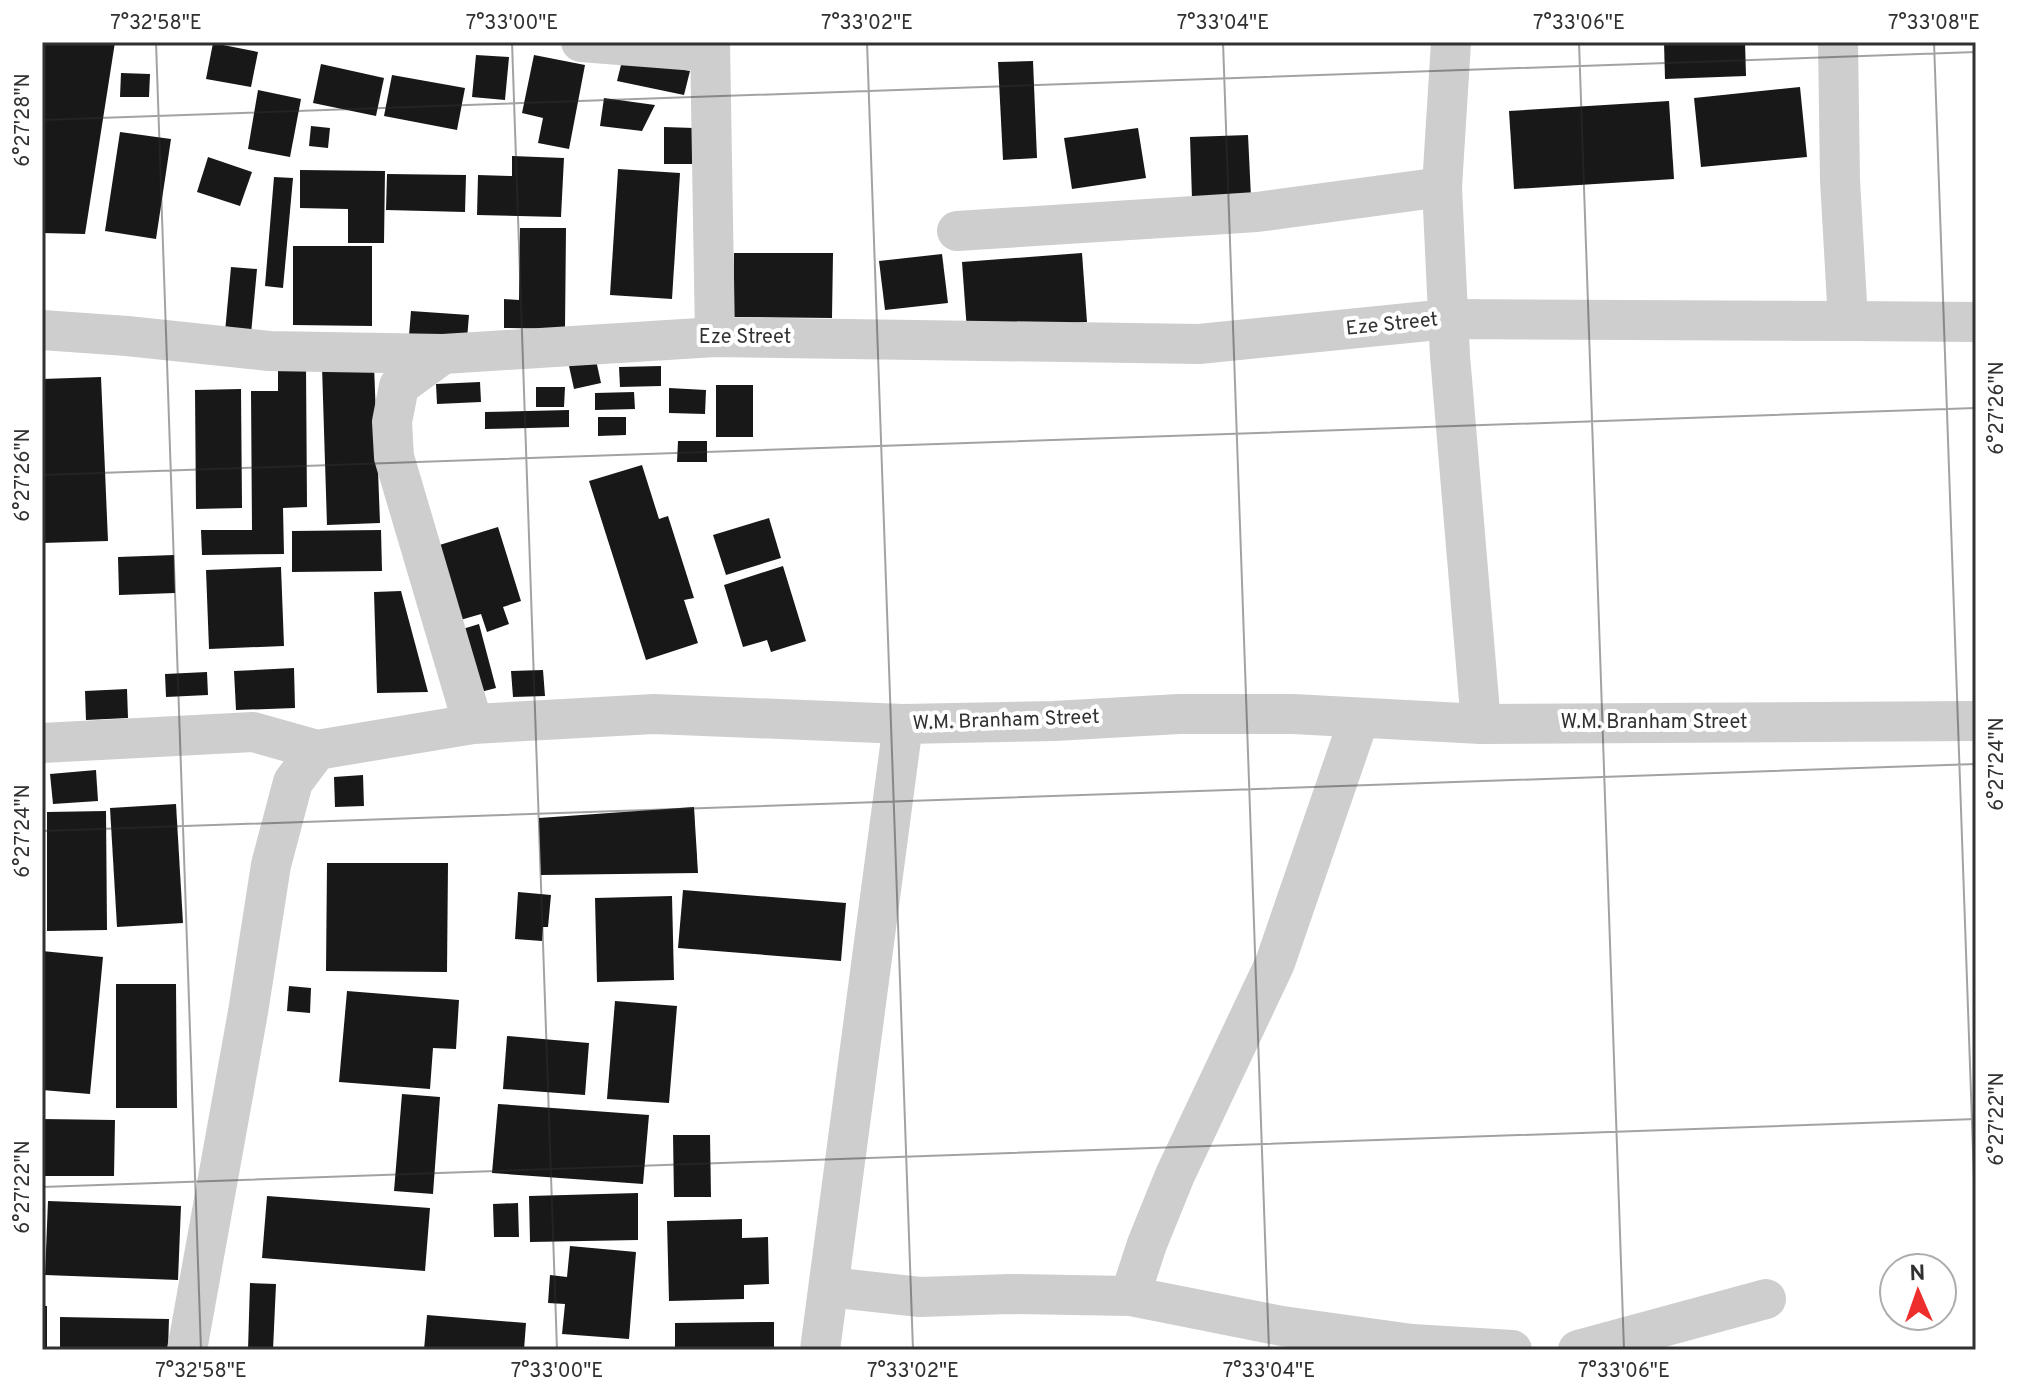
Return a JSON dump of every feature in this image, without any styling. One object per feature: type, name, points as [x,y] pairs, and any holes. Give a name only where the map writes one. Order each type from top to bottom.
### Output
[{"type":"street","points":[[581,42],[710,47],[715,337]]},
{"type":"street","points":[[1451,42],[1442,187],[1448,319],[1481,724]]},
{"type":"street","points":[[1838,42],[1840,180],[1848,321]]},
{"type":"street","points":[[957,231],[1257,212],[1442,187]]},
{"type":"street","name":"Eze Street","points":[[42,330],[269,351],[443,354],[715,337],[1199,344],[1448,319],[1976,322]]},
{"type":"street","points":[[443,354],[399,386],[392,422],[394,457],[473,724]]},
{"type":"street","name":"W.M. Branham Street","points":[[42,743],[253,732],[317,750],[473,724],[654,714],[903,724],[1193,714],[1293,714],[1481,724],[1976,721]]},
{"type":"street","points":[[1130,1296],[1175,1175],[1275,963],[1359,719]]},
{"type":"street","points":[[820,1350],[903,724]]},
{"type":"street","points":[[187,1350],[248,1012],[271,865],[293,782],[317,750]]},
{"type":"street","points":[[829,1287],[920,1297],[1010,1294],[1130,1296],[1282,1326],[1412,1344],[1512,1350]]},
{"type":"street","points":[[1578,1350],[1766,1299]]},
{"type":"building","points":[[44,42],[115,42],[85,234],[42,233]]},
{"type":"building","points":[[1664,42],[1745,42],[1746,76],[1665,79]]},
{"type":"building","points":[[213,43],[258,52],[251,87],[206,79]]},
{"type":"building","points":[[476,55],[509,57],[505,100],[472,97]]},
{"type":"building","points":[[534,55],[585,65],[569,149],[538,143],[543,118],[522,113]]},
{"type":"building","points":[[623,57],[690,71],[684,95],[617,81]]},
{"type":"building","points":[[1033,61],[1037,158],[1003,160],[998,62]]},
{"type":"building","points":[[321,64],[384,78],[376,116],[313,103]]},
{"type":"building","points":[[121,73],[150,74],[149,97],[120,97]]},
{"type":"building","points":[[392,75],[465,88],[457,130],[384,116]]},
{"type":"building","points":[[1800,87],[1807,157],[1701,167],[1694,98]]},
{"type":"building","points":[[258,90],[301,99],[290,157],[248,149]]},
{"type":"building","points":[[604,98],[655,105],[642,131],[600,126]]},
{"type":"building","points":[[1669,101],[1674,179],[1514,189],[1509,111]]},
{"type":"building","points":[[311,126],[330,128],[328,148],[309,146]]},
{"type":"building","points":[[664,127],[694,128],[694,164],[664,164]]},
{"type":"building","points":[[1138,128],[1146,178],[1072,189],[1064,138]]},
{"type":"building","points":[[120,132],[171,139],[156,239],[105,231]]},
{"type":"building","points":[[1248,135],[1251,197],[1192,199],[1190,137]]},
{"type":"building","points":[[512,156],[564,158],[561,217],[477,215],[478,175],[512,176]]},
{"type":"building","points":[[208,157],[252,172],[240,206],[197,192]]},
{"type":"building","points":[[618,169],[680,173],[672,299],[610,295]]},
{"type":"building","points":[[300,170],[385,171],[384,243],[348,243],[348,209],[300,208]]},
{"type":"building","points":[[387,174],[466,175],[465,212],[386,210]]},
{"type":"building","points":[[274,177],[293,178],[283,288],[265,286]]},
{"type":"building","points":[[520,228],[566,228],[565,329],[504,328],[504,299],[519,300]]},
{"type":"building","points":[[293,246],[372,246],[372,326],[293,325]]},
{"type":"building","points":[[734,253],[833,253],[832,318],[733,317]]},
{"type":"building","points":[[1082,253],[1087,322],[967,331],[962,262]]},
{"type":"building","points":[[942,254],[948,303],[885,310],[879,261]]},
{"type":"building","points":[[231,267],[257,269],[251,334],[225,332]]},
{"type":"building","points":[[411,311],[469,315],[467,339],[409,335]]},
{"type":"building","points":[[596,360],[601,383],[574,389],[569,366]]},
{"type":"building","points":[[278,365],[306,365],[307,507],[283,508],[284,554],[202,555],[201,530],[252,530],[251,391],[278,391]]},
{"type":"building","points":[[374,365],[380,523],[327,525],[322,367]]},
{"type":"building","points":[[661,366],[661,386],[620,387],[619,367]]},
{"type":"building","points":[[101,377],[108,541],[42,543],[42,379]]},
{"type":"building","points":[[480,382],[481,402],[437,404],[436,384]]},
{"type":"building","points":[[716,385],[753,385],[753,437],[716,437]]},
{"type":"building","points":[[536,387],[565,387],[564,407],[536,407]]},
{"type":"building","points":[[669,388],[706,390],[705,414],[669,413]]},
{"type":"building","points":[[241,389],[242,508],[196,509],[195,390]]},
{"type":"building","points":[[634,392],[635,409],[595,410],[595,393]]},
{"type":"building","points":[[569,410],[569,427],[485,429],[485,412]]},
{"type":"building","points":[[598,417],[626,417],[626,435],[598,436]]},
{"type":"building","points":[[678,441],[707,441],[707,462],[677,462]]},
{"type":"building","points":[[642,465],[659,519],[668,516],[694,598],[684,600],[698,643],[646,660],[589,481]]},
{"type":"building","points":[[769,518],[781,558],[726,575],[713,535]]},
{"type":"building","points":[[498,527],[521,601],[503,607],[509,624],[487,632],[481,614],[457,621],[433,547]]},
{"type":"building","points":[[381,530],[382,571],[292,572],[292,531]]},
{"type":"building","points":[[174,555],[175,593],[119,595],[118,557]]},
{"type":"building","points":[[783,566],[806,641],[771,652],[767,640],[743,647],[724,585]]},
{"type":"building","points":[[281,567],[284,646],[209,649],[206,570]]},
{"type":"building","points":[[401,591],[428,692],[377,693],[374,592]]},
{"type":"building","points":[[479,624],[496,688],[473,694],[456,631]]},
{"type":"building","points":[[294,668],[295,708],[236,710],[234,671]]},
{"type":"building","points":[[543,670],[545,696],[513,697],[511,671]]},
{"type":"building","points":[[207,672],[208,695],[166,697],[165,674]]},
{"type":"building","points":[[127,689],[128,718],[86,720],[85,691]]},
{"type":"building","points":[[96,770],[98,801],[53,804],[50,774]]},
{"type":"building","points":[[363,775],[364,806],[335,807],[334,777]]},
{"type":"building","points":[[176,804],[183,923],[117,927],[110,808]]},
{"type":"building","points":[[694,807],[698,873],[541,875],[539,818]]},
{"type":"building","points":[[106,811],[107,930],[47,931],[47,812]]},
{"type":"building","points":[[327,863],[448,863],[447,972],[326,971]]},
{"type":"building","points":[[683,890],[846,903],[841,961],[678,948]]},
{"type":"building","points":[[518,892],[551,895],[548,927],[543,927],[542,941],[515,939]]},
{"type":"building","points":[[672,896],[674,980],[597,982],[595,898]]},
{"type":"building","points":[[42,951],[103,957],[90,1094],[42,1090]]},
{"type":"building","points":[[116,984],[176,984],[177,1108],[116,1108]]},
{"type":"building","points":[[289,986],[311,988],[310,1013],[287,1011]]},
{"type":"building","points":[[347,991],[459,1000],[456,1049],[433,1048],[430,1089],[339,1082]]},
{"type":"building","points":[[615,1001],[677,1006],[669,1103],[607,1099]]},
{"type":"building","points":[[507,1036],[589,1043],[585,1095],[503,1089]]},
{"type":"building","points":[[402,1094],[440,1097],[433,1194],[394,1191]]},
{"type":"building","points":[[498,1104],[649,1115],[643,1184],[492,1173]]},
{"type":"building","points":[[42,1119],[115,1120],[114,1176],[42,1176]]},
{"type":"building","points":[[673,1135],[710,1135],[711,1197],[674,1197]]},
{"type":"building","points":[[638,1193],[638,1240],[530,1242],[529,1196]]},
{"type":"building","points":[[267,1196],[430,1208],[425,1271],[262,1258]]},
{"type":"building","points":[[48,1201],[181,1206],[178,1280],[45,1275]]},
{"type":"building","points":[[518,1203],[519,1237],[494,1237],[493,1204]]},
{"type":"building","points":[[742,1219],[742,1238],[768,1237],[769,1284],[744,1285],[744,1299],[669,1301],[667,1221]]},
{"type":"building","points":[[570,1246],[636,1252],[629,1339],[562,1334],[565,1304],[548,1303],[550,1275],[567,1277]]},
{"type":"building","points":[[250,1283],[276,1284],[273,1350],[248,1350]]},
{"type":"building","points":[[42,1306],[47,1306],[47,1350],[42,1350]]},
{"type":"building","points":[[427,1315],[526,1323],[524,1350],[424,1350]]},
{"type":"building","points":[[60,1317],[169,1319],[168,1350],[60,1350]]},
{"type":"building","points":[[774,1322],[774,1350],[675,1350],[675,1323]]}]
